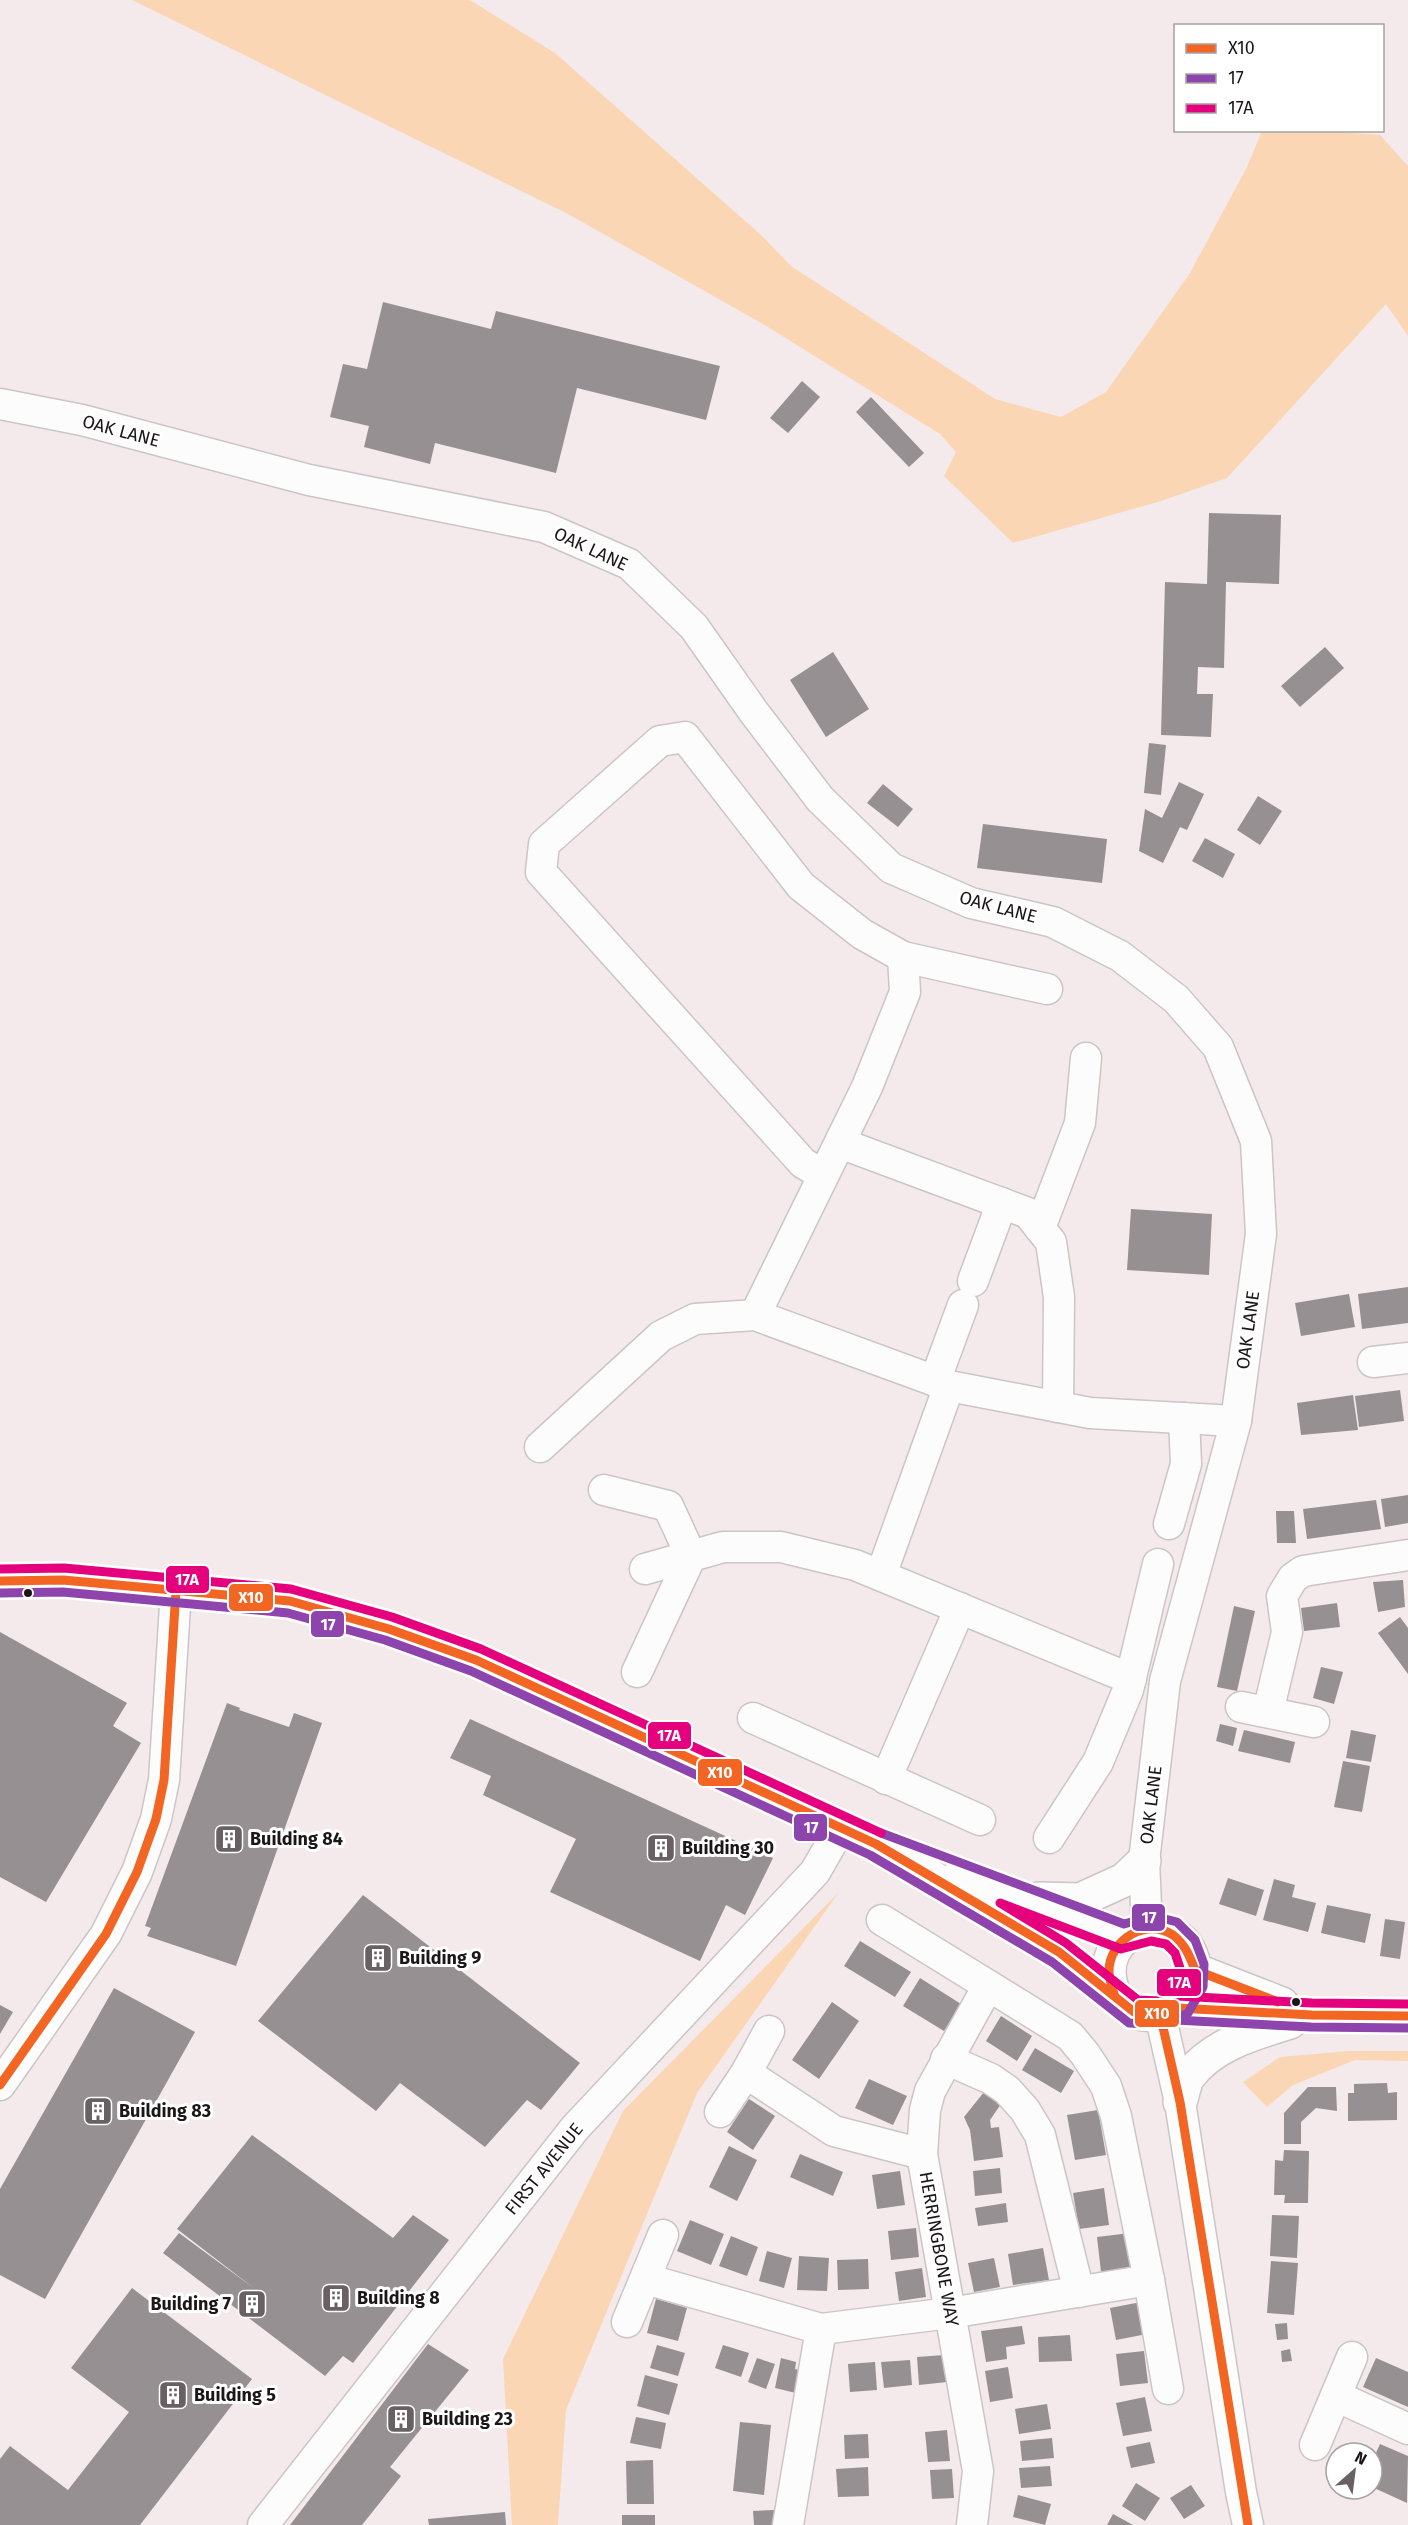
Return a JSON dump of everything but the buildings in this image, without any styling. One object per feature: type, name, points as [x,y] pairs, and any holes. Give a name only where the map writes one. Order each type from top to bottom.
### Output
[{"type":"main road","points":[[0,1581],[63,1580],[290,1601],[389,1629],[476,1660],[876,1844],[1059,1952],[1134,2012],[1147,2015],[1168,2011],[1408,2016]]},
{"type":"main road","points":[[876,1844],[1023,1899],[1135,1933],[1161,1929],[1174,1934],[1192,1956],[1195,1970],[1193,1984],[1186,1997],[1168,2011]]},
{"type":"main road","points":[[1023,1899],[1080,1900],[1124,1880],[1144,1861]]},
{"type":"main road","points":[[1114,1994],[1109,1982],[1109,1964],[1116,1946],[1135,1933]]},
{"type":"main road","points":[[1195,1970],[1312,2015]]},
{"type":"main road","points":[[1180,2102],[1188,2077],[1208,2056],[1245,2036],[1312,2015]]},
{"type":"street","name":"OAK LANE","points":[[0,404],[82,420],[309,480],[544,527],[629,564],[694,627],[753,711],[820,799],[891,868],[971,903],[1053,922],[1120,956],[1176,999],[1218,1047],[1256,1141],[1261,1234],[1236,1420],[1165,1681],[1135,1933]]},
{"type":"street","points":[[823,1175],[803,1163],[541,872],[543,844],[660,741],[685,737],[801,886],[862,934],[903,957],[1047,989]]},
{"type":"street","points":[[755,1315],[867,1088],[905,992],[903,957]]},
{"type":"street","points":[[1040,1228],[1080,1123],[1086,1058]]},
{"type":"street","points":[[840,1143],[1028,1213],[1051,1242],[1059,1297],[1058,1407]]},
{"type":"street","points":[[881,1575],[942,1384],[968,1293],[1002,1203]]},
{"type":"street","points":[[540,1447],[661,1336],[695,1319],[755,1315],[942,1384],[1090,1413],[1236,1420]]},
{"type":"street","points":[[1372,1362],[1408,1358]]},
{"type":"street","points":[[1169,1524],[1186,1464],[1184,1418]]},
{"type":"street","points":[[604,1490],[668,1506],[691,1556],[638,1672]]},
{"type":"street","points":[[645,1569],[723,1547],[781,1547],[855,1565],[1131,1679]]},
{"type":"street","points":[[1314,1722],[1255,1710],[1287,1632],[1282,1596],[1293,1578],[1303,1571],[1408,1555]]},
{"type":"street","points":[[1048,1838],[1098,1762],[1131,1679],[1158,1564]]},
{"type":"street","points":[[0,2085],[100,1943],[137,1872],[156,1819],[164,1780],[176,1590]]},
{"type":"street","points":[[886,1779],[960,1608]]},
{"type":"street","points":[[753,1719],[980,1820]]},
{"type":"street","name":"FIRST AVENUE","points":[[263,2525],[575,2128],[815,1872],[841,1827]]},
{"type":"street","points":[[882,1920],[1070,2036],[1106,2086],[1116,2116],[1168,2389]]},
{"type":"street","name":"HERRINGBONE WAY","points":[[972,2525],[978,2471],[922,2154],[925,2110],[930,2091],[988,1986]]},
{"type":"street","points":[[1168,2011],[1240,2492],[1248,2525]]},
{"type":"street","points":[[720,2112],[746,2073],[769,2031]]},
{"type":"street","points":[[946,2060],[992,2079],[1007,2090],[1025,2110],[1040,2135],[1079,2292]]},
{"type":"street","points":[[746,2073],[834,2131],[922,2154]]},
{"type":"street","points":[[627,2322],[663,2235]]},
{"type":"street","points":[[646,2279],[820,2329],[950,2313],[1149,2280]]},
{"type":"street","points":[[788,2525],[820,2329]]},
{"type":"street","points":[[1315,2445],[1352,2357]]},
{"type":"street","points":[[1336,2396],[1408,2429]]},
{"type":"street","points":[[1230,2525],[1240,2492]]},
{"type":"shaded area","points":[[132,0],[470,0],[555,53],[761,235],[791,266],[995,399],[1061,417],[1106,392],[1190,273],[1247,167],[1262,132],[1339,132],[1380,135],[1408,166],[1408,336],[1386,304],[1227,478],[1161,501],[1013,543],[944,476],[956,452],[940,434],[763,324],[568,214]]},
{"type":"shaded area","points":[[839,1892],[697,2093],[566,2410],[558,2525],[512,2525],[503,2359],[623,2111]]},
{"type":"shaded area","points":[[1349,2051],[1408,2051],[1408,2061],[1355,2060],[1293,2085],[1267,2107],[1243,2082],[1280,2057]]},
{"type":"transit line","name":"17A","points":[[0,1569],[64,1568],[291,1589],[392,1617],[481,1649],[881,1833]]},
{"type":"transit line","name":"X10","points":[[0,1581],[63,1580],[290,1601],[389,1629],[476,1660],[876,1844],[1059,1952],[1134,2012],[1155,2014],[1176,2008],[1312,2015],[1408,2016]]},
{"type":"transit line","name":"X10","points":[[0,2085],[106,1934],[137,1872],[156,1819],[164,1780],[176,1590]]},
{"type":"transit line","name":"17","points":[[0,1593],[63,1592],[288,1613],[385,1640],[471,1671],[870,1855],[1052,1962],[1129,2023],[1165,2025],[1188,2013],[1203,1987],[1204,1964],[1195,1940],[1177,1922],[1153,1916],[1124,1924],[881,1833]]},
{"type":"transit line","name":"17A","points":[[1000,1903],[1121,1949],[1151,1941],[1166,1944],[1175,1953],[1180,1968],[1179,1983],[1173,1994],[1160,2001],[1138,2000],[1066,1943],[1000,1903]]},
{"type":"transit line","name":"X10","points":[[1114,1994],[1109,1971],[1115,1950],[1131,1935],[1141,1930],[1152,1929],[1162,1930],[1181,1942],[1195,1970],[1278,2002]]},
{"type":"transit line","name":"17A","points":[[1177,1996],[1312,2003],[1408,2004]]},
{"type":"transit line","name":"X10","points":[[1160,2014],[1180,2102],[1248,2525]]},
{"type":"transit line","name":"17","points":[[1175,2020],[1311,2027],[1408,2028]]},
{"type":"place","name":"Building 84","points":[[229,1839]]},
{"type":"place","name":"Building 30","points":[[661,1848]]},
{"type":"place","name":"Building 9","points":[[378,1958]]},
{"type":"place","name":"Building 83","points":[[98,2111]]},
{"type":"place","name":"Building 8","points":[[336,2298]]},
{"type":"place","name":"Building 7","points":[[252,2304]]},
{"type":"place","name":"Building 5","points":[[173,2395]]},
{"type":"place","name":"Building 23","points":[[401,2419]]}]
